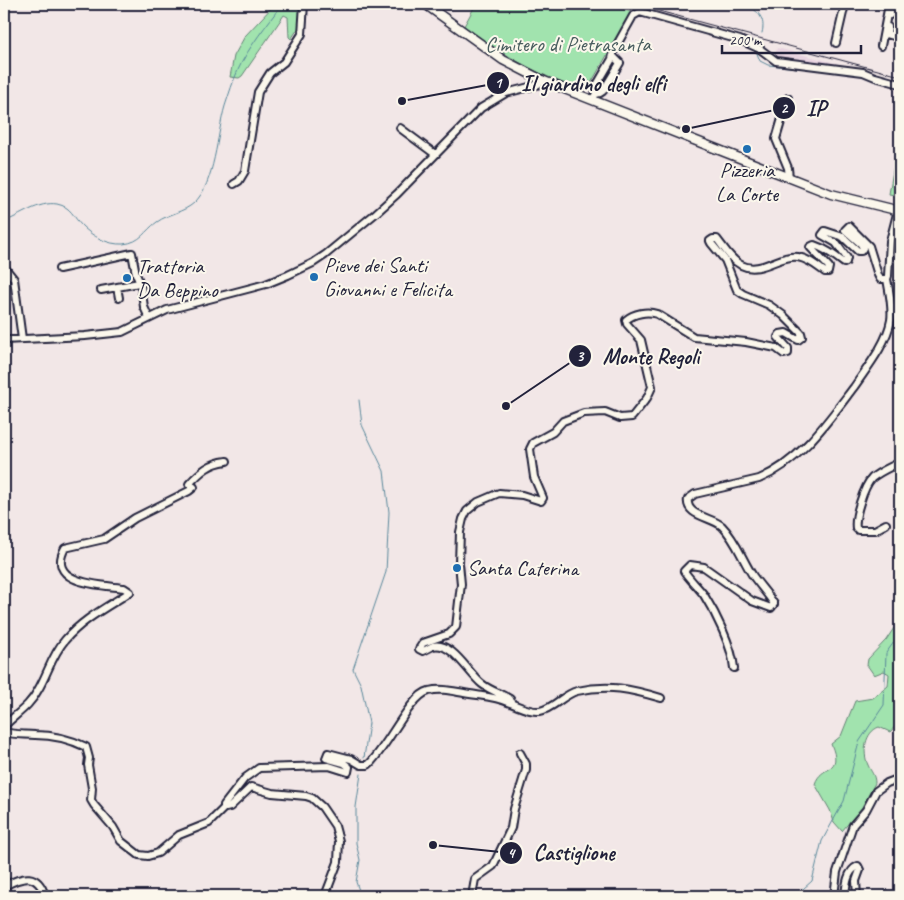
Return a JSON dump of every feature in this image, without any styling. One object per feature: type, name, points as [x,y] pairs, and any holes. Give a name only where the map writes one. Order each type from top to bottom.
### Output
[{"type":"main road","points":[[425,4],[503,60],[544,81],[594,97],[831,194],[899,210]]},
{"type":"street","points":[[234,184],[239,181],[245,171],[258,92],[270,73],[284,62],[302,34],[304,4]]},
{"type":"street","points":[[836,43],[845,4]]},
{"type":"street","points":[[881,46],[889,4]]},
{"type":"street","points":[[894,36],[886,33],[891,9],[898,4]]},
{"type":"street","points":[[594,97],[595,88],[614,50],[633,16],[640,12],[740,40],[760,49],[776,61],[863,72],[900,84]]},
{"type":"street","points":[[4,340],[111,334],[136,326],[181,305],[266,284],[313,263],[397,194],[472,115],[488,102],[506,93],[544,81]]},
{"type":"street","points":[[788,98],[776,139],[788,168],[789,178]]},
{"type":"street","points":[[400,128],[435,154]]},
{"type":"street","points":[[734,668],[727,643],[715,614],[703,594],[684,571],[690,565],[704,567],[752,601],[771,608],[774,604],[753,576],[729,534],[716,522],[691,510],[687,505],[688,499],[695,494],[768,476],[795,455],[821,429],[867,369],[882,345],[891,320],[887,278],[890,241],[899,210]]},
{"type":"street","points":[[510,703],[510,699],[495,693],[480,683],[452,652],[440,646],[433,646],[423,651],[418,649],[423,643],[449,634],[456,627],[461,584],[459,563],[460,532],[463,519],[472,505],[499,493],[522,495],[542,501],[543,498],[536,481],[530,449],[533,443],[553,432],[564,420],[584,413],[605,412],[620,418],[632,417],[648,398],[652,387],[641,340],[627,324],[626,320],[636,314],[651,312],[694,337],[746,342],[776,348],[784,354],[788,353],[788,348],[778,337],[780,334],[786,333],[798,340],[802,337],[801,333],[783,315],[737,290],[725,260],[710,244],[712,239],[717,239],[739,264],[745,266],[756,267],[797,257],[814,263],[825,272],[830,269],[829,266],[810,246],[814,244],[831,252],[844,263],[846,262],[847,258],[836,243],[822,235],[825,231],[843,236],[858,251],[861,250],[863,248],[861,244],[845,230],[849,226],[869,246],[880,278],[887,278]]},
{"type":"street","points":[[59,270],[132,253],[144,307],[150,318]]},
{"type":"street","points":[[6,269],[14,280],[22,339]]},
{"type":"street","points":[[101,290],[139,283]]},
{"type":"street","points":[[117,287],[119,298]]},
{"type":"street","points":[[4,372],[6,384],[4,391]]},
{"type":"street","points":[[4,726],[29,705],[55,654],[66,640],[86,620],[130,592],[124,588],[82,583],[72,578],[61,564],[61,555],[65,548],[104,539],[135,518],[188,491],[194,486],[189,484],[215,463],[227,461]]},
{"type":"street","points":[[886,524],[875,530],[858,530],[855,518],[870,482],[876,475],[900,462]]},
{"type":"street","points":[[224,808],[226,802],[245,778],[259,768],[329,766],[348,772],[350,770],[344,763],[326,758],[328,753],[351,758],[361,765],[368,765],[394,732],[417,697],[428,691],[441,689],[498,698],[529,710],[540,711],[576,691],[611,686],[630,688],[661,698]]},
{"type":"street","points":[[4,732],[14,735],[62,738],[86,747],[92,788],[91,800],[126,846],[139,855],[148,856],[158,853],[179,835],[209,822],[251,787],[272,793],[306,796],[317,802],[335,826],[339,841],[338,862],[325,896]]},
{"type":"street","points":[[472,896],[475,879],[493,866],[511,828],[514,809],[526,770],[526,764],[520,752]]},
{"type":"street","points":[[834,896],[836,872],[853,825],[866,810],[876,791],[887,783],[900,778]]},
{"type":"street","points":[[845,896],[848,878],[851,872],[858,866],[860,870],[856,880],[857,896]]},
{"type":"street","points":[[4,886],[21,879],[32,878],[37,880],[45,896]]},
{"type":"shaded area","points":[[777,48],[839,64],[838,67],[775,58]]},
{"type":"green space","points":[[275,4],[303,4],[302,23],[291,39],[289,37],[288,17],[284,15],[242,76],[239,78],[230,77],[234,56],[245,36]]},
{"type":"green space","name":"Cimitero di Pietrasanta","points":[[476,4],[604,4],[632,12],[591,83],[588,81],[583,90],[567,85],[521,63],[492,46],[464,26]]},
{"type":"green space","points":[[896,153],[900,154],[900,196],[889,194]]},
{"type":"green space","points":[[900,619],[900,721],[890,732],[879,727],[868,738],[865,754],[875,783],[862,807],[842,831],[834,822],[830,810],[815,784],[818,778],[833,765],[835,760],[831,744],[841,736],[855,701],[873,698],[888,686],[889,674],[884,671],[874,675],[867,665],[868,659],[886,640]]},
{"type":"waterway","points":[[4,222],[37,207],[57,204],[66,207],[82,226],[95,236],[112,243],[123,244],[134,241],[157,222],[186,209],[194,203],[207,184],[222,117],[238,70],[253,44],[282,4]]},
{"type":"waterway","points":[[747,4],[762,19],[762,33]]},
{"type":"waterway","points":[[756,51],[760,61],[768,65],[831,71]]},
{"type":"waterway","points":[[359,400],[362,425],[384,471],[389,512],[386,572],[353,669],[361,685],[369,723],[364,758]]},
{"type":"waterway","points":[[795,896],[812,881],[822,841],[844,801],[859,742],[884,705],[886,653],[900,634]]},
{"type":"waterway","points":[[361,774],[356,807],[356,843],[360,860],[356,882],[361,896]]},
{"type":"railway","points":[[633,4],[900,76]]},
{"type":"place","name":"Il giardino degli elfi","points":[[402,101]]},
{"type":"place","name":"IP","points":[[686,129]]},
{"type":"place","name":"Pizzeria La Corte","points":[[747,149]]},
{"type":"place","name":"Pieve dei Santi Giovanni e Felicita","points":[[314,277]]},
{"type":"place","name":"Trattoria Da Beppino","points":[[127,278]]},
{"type":"place","name":"Monte Regoli","points":[[506,406]]},
{"type":"place","name":"Santa Caterina","points":[[457,568]]},
{"type":"place","name":"Castiglione","points":[[433,845]]}]
